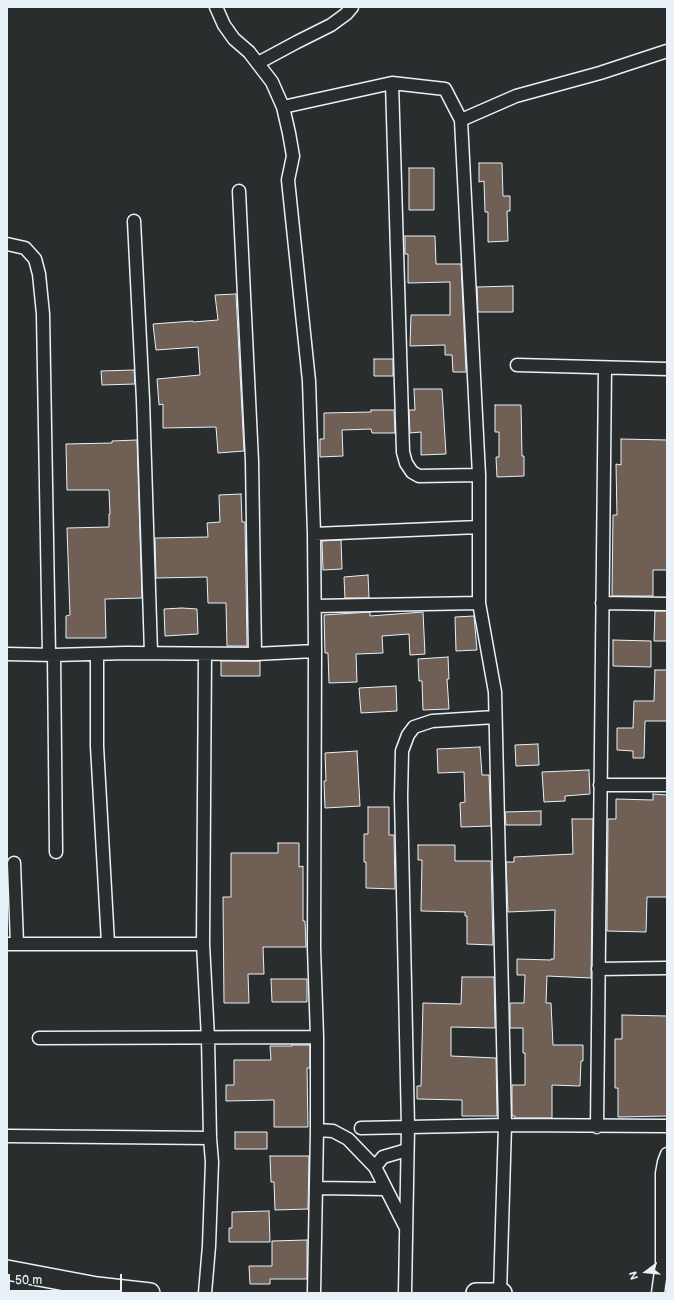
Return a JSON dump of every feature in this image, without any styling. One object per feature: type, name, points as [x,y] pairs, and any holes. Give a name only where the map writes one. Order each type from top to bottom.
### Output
[{"type":"main road","points":[[7,1270],[97,1287],[150,1293]]},
{"type":"main road","points":[[476,1293],[501,1293]]},
{"type":"street","points":[[216,7],[224,25],[234,39],[249,52],[272,82],[283,107],[290,133],[293,156],[288,180],[309,380],[314,534],[314,948],[317,1037],[314,1293]]},
{"type":"street","points":[[258,63],[331,25],[346,14],[352,7]]},
{"type":"street","points":[[461,120],[516,96],[600,73],[667,51]]},
{"type":"street","points":[[283,107],[392,83],[445,89],[461,120],[479,476],[479,603],[495,692],[505,1125],[501,1293]]},
{"type":"street","points":[[392,83],[403,452],[406,463],[412,472],[419,476],[479,476]]},
{"type":"street","points":[[239,191],[252,461],[255,654]]},
{"type":"street","points":[[134,221],[143,400],[151,653]]},
{"type":"street","points":[[7,244],[25,248],[35,259],[39,274],[43,314],[56,852]]},
{"type":"street","points":[[517,365],[667,369]]},
{"type":"street","points":[[597,1127],[605,368]]},
{"type":"street","points":[[314,534],[479,527]]},
{"type":"street","points":[[315,606],[479,603]]},
{"type":"street","points":[[602,603],[667,604]]},
{"type":"street","points":[[7,654],[255,654],[315,651]]},
{"type":"street","points":[[97,654],[97,746],[108,944]]},
{"type":"street","points":[[205,654],[203,944],[212,1162],[209,1246],[205,1293]]},
{"type":"street","points":[[405,1293],[408,1127],[401,796],[402,751],[408,734],[414,727],[432,721],[495,717]]},
{"type":"street","points":[[600,785],[667,785]]},
{"type":"street","points":[[14,863],[12,944],[203,944]]},
{"type":"street","points":[[598,969],[667,968]]},
{"type":"street","points":[[39,1038],[317,1037]]},
{"type":"street","points":[[361,1128],[505,1125],[597,1127],[667,1126]]},
{"type":"street","points":[[317,1130],[333,1131],[348,1139],[375,1167],[406,1228]]},
{"type":"street","points":[[7,1136],[210,1138]]},
{"type":"street","points":[[375,1167],[383,1157],[408,1150]]},
{"type":"street","points":[[658,1293],[662,1264],[662,1173],[667,1154]]},
{"type":"street","points":[[316,1188],[386,1189]]},
{"type":"building","points":[[479,163],[502,163],[503,196],[510,196],[510,211],[507,211],[508,241],[488,242],[488,212],[485,212],[484,181],[479,182]]},
{"type":"building","points":[[409,168],[434,168],[434,210],[409,210]]},
{"type":"building","points":[[405,236],[435,236],[436,264],[461,264],[466,372],[453,372],[452,355],[445,355],[445,345],[410,346],[411,315],[450,315],[450,282],[408,283],[408,254],[405,254]]},
{"type":"building","points":[[513,286],[513,312],[478,312],[477,287]]},
{"type":"building","points":[[236,294],[244,451],[218,453],[216,427],[163,428],[163,404],[159,405],[157,379],[200,375],[198,347],[156,350],[153,324],[218,320],[215,295]]},
{"type":"building","points":[[374,359],[393,359],[393,376],[374,376]]},
{"type":"building","points":[[134,370],[135,384],[102,385],[101,371]]},
{"type":"building","points":[[414,389],[442,389],[446,454],[421,455],[421,432],[410,433],[409,410],[415,410]]},
{"type":"building","points":[[495,405],[521,405],[524,476],[497,477],[496,457],[499,457],[499,432],[495,432]]},
{"type":"building","points":[[371,410],[394,410],[395,433],[372,433],[371,429],[342,430],[343,456],[320,457],[320,439],[324,439],[324,413],[371,412]]},
{"type":"building","points":[[621,439],[667,440],[667,570],[653,570],[653,596],[612,596],[613,515],[617,515],[616,464],[621,465]]},
{"type":"building","points":[[137,440],[142,598],[105,599],[106,638],[66,638],[66,616],[70,615],[67,528],[109,527],[110,514],[109,490],[67,490],[66,444],[112,443],[112,441]]},
{"type":"building","points":[[241,494],[242,522],[245,522],[247,646],[227,646],[226,603],[208,603],[207,577],[156,578],[155,538],[208,537],[207,523],[220,522],[219,495]]},
{"type":"building","points":[[341,540],[342,569],[323,570],[322,541]]},
{"type":"building","points":[[368,575],[369,598],[345,598],[344,577]]},
{"type":"building","points":[[164,609],[197,609],[198,634],[165,636]]},
{"type":"building","points":[[655,611],[667,611],[667,641],[654,641]]},
{"type":"building","points":[[370,612],[370,616],[423,612],[425,654],[410,655],[409,634],[382,636],[383,653],[356,654],[357,682],[329,683],[328,653],[325,653],[324,615]]},
{"type":"building","points":[[474,616],[477,650],[456,651],[455,617]]},
{"type":"building","points":[[613,640],[651,641],[651,667],[613,666]]},
{"type":"building","points":[[448,657],[449,679],[447,679],[449,709],[423,710],[422,681],[419,681],[418,659]]},
{"type":"building","points":[[221,661],[260,661],[260,676],[221,676]]},
{"type":"building","points":[[655,670],[667,670],[667,721],[645,721],[644,758],[633,758],[633,751],[617,750],[617,728],[633,728],[634,701],[654,701]]},
{"type":"building","points":[[396,686],[397,711],[361,713],[359,688]]},
{"type":"building","points":[[538,744],[539,765],[516,766],[515,745]]},
{"type":"building","points":[[480,747],[482,775],[489,775],[491,826],[461,827],[460,803],[465,802],[464,772],[438,773],[437,749]]},
{"type":"building","points":[[357,751],[360,806],[325,808],[325,753]]},
{"type":"building","points":[[589,770],[590,794],[565,796],[565,801],[544,802],[542,772]]},
{"type":"building","points":[[653,794],[667,795],[667,897],[647,897],[646,932],[607,931],[608,819],[616,819],[616,799],[653,800]]},
{"type":"building","points":[[368,807],[389,807],[389,835],[394,835],[395,889],[366,888],[364,834],[368,834]]},
{"type":"building","points":[[541,811],[541,825],[506,825],[505,812]]},
{"type":"building","points":[[572,819],[593,819],[591,978],[547,976],[546,1003],[551,1003],[553,1045],[583,1045],[580,1086],[552,1085],[552,1118],[515,1118],[515,1116],[512,1116],[512,1085],[525,1085],[523,1028],[510,1028],[510,1003],[524,1003],[525,975],[517,975],[517,959],[554,959],[555,910],[508,912],[506,862],[514,862],[514,857],[573,854]]},
{"type":"building","points":[[278,843],[299,843],[299,867],[303,866],[303,921],[305,921],[306,947],[263,947],[264,974],[248,974],[249,1003],[224,1003],[223,897],[231,897],[231,853],[278,853]]},
{"type":"building","points":[[418,845],[455,845],[455,861],[491,861],[493,945],[467,944],[467,916],[465,916],[465,912],[421,911],[422,860],[418,860]]},
{"type":"building","points":[[462,977],[494,977],[495,1028],[451,1027],[451,1056],[496,1058],[497,1116],[462,1116],[462,1100],[417,1099],[417,1086],[421,1086],[423,1003],[461,1004]]},
{"type":"building","points":[[271,979],[307,979],[307,1002],[272,1002]]},
{"type":"building","points":[[622,1015],[667,1016],[667,1116],[618,1117],[618,1088],[615,1088],[615,1039],[622,1039]]},
{"type":"building","points":[[310,1045],[310,1068],[307,1068],[308,1127],[274,1127],[274,1100],[226,1101],[226,1085],[234,1085],[234,1060],[271,1060],[270,1046]]},
{"type":"building","points":[[235,1132],[267,1132],[267,1149],[235,1149]]},
{"type":"building","points":[[270,1156],[309,1156],[308,1209],[275,1210],[274,1182],[271,1182]]},
{"type":"building","points":[[269,1211],[270,1242],[229,1242],[229,1228],[232,1228],[232,1212]]},
{"type":"building","points":[[307,1240],[307,1279],[270,1279],[270,1284],[250,1284],[249,1266],[272,1266],[272,1241]]}]
